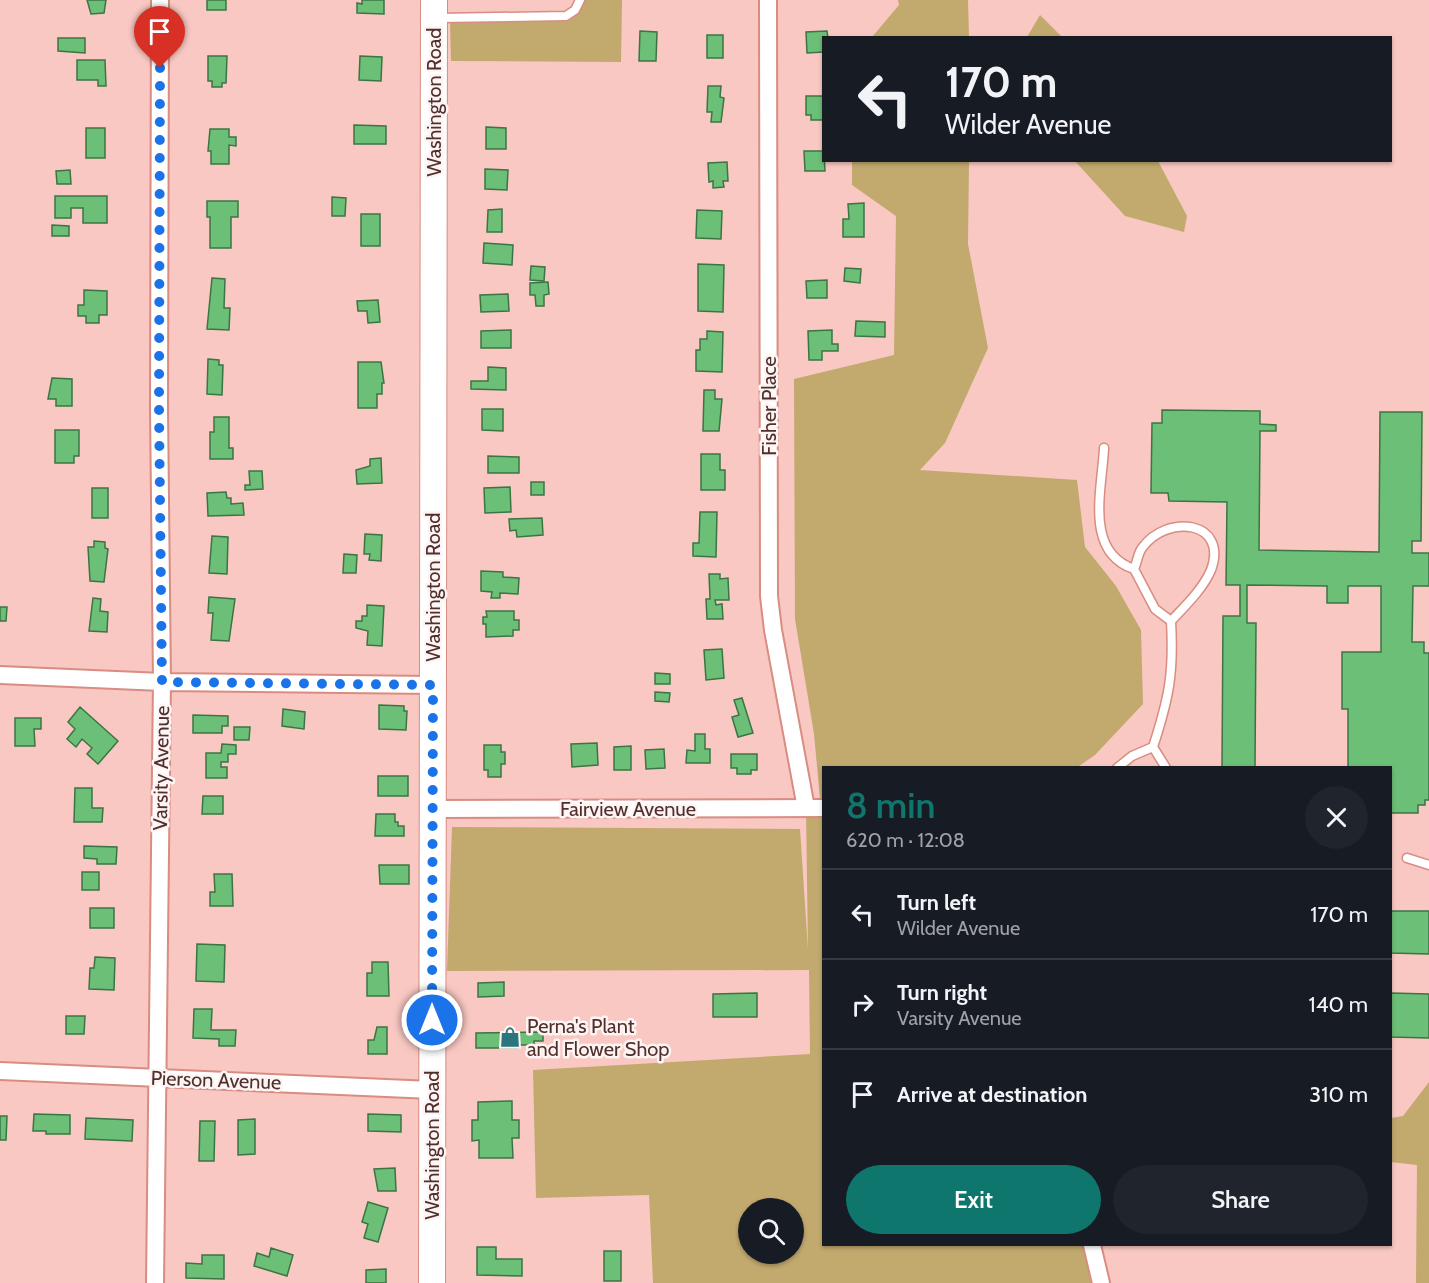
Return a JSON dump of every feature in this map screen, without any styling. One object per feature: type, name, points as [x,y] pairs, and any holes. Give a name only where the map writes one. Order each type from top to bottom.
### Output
[{"type":"main road","name":"Washington Road","points":[[432,1283],[434,9]]},
{"type":"street","name":"Varsity Avenue","points":[[155,1283],[162,682],[159,408],[160,0]]},
{"type":"street","name":"Fisher Place","points":[[768,0],[769,596],[773,630],[806,808]]},
{"type":"street","points":[[0,675],[162,682],[433,685]]},
{"type":"street","name":"Fairview Avenue","points":[[433,809],[822,808]]},
{"type":"street","name":"Pierson Avenue","points":[[0,1071],[432,1090]]},
{"type":"street","points":[[1092,1246],[1101,1283]]},
{"type":"lane","points":[[434,9],[566,16],[575,10],[580,0]]},
{"type":"lane","points":[[1104,448],[1100,528],[1102,542],[1109,554],[1121,565],[1134,569],[1155,609],[1171,621]]},
{"type":"lane","points":[[1119,766],[1132,756],[1153,747],[1167,703],[1173,662],[1171,621],[1195,596],[1211,570],[1211,543],[1204,531],[1193,526],[1168,527],[1142,548],[1134,569]]},
{"type":"lane","points":[[1153,747],[1165,766]]},
{"type":"lane","points":[[1407,858],[1429,865]]},
{"type":"shaded area","points":[[583,0],[622,0],[621,62],[451,61],[450,22],[568,19]]},
{"type":"shaded area","points":[[898,0],[968,0],[969,36],[873,36],[899,5]]},
{"type":"shaded area","points":[[1040,15],[1061,36],[1028,36]]},
{"type":"shaded area","points":[[852,162],[969,162],[968,244],[988,348],[945,443],[920,470],[1077,480],[1085,547],[1116,586],[1141,630],[1143,704],[1095,755],[1079,766],[822,766],[822,798],[820,798],[814,734],[795,619],[794,379],[894,355],[896,216],[852,185]]},
{"type":"shaded area","points":[[1076,162],[1159,162],[1187,216],[1184,232],[1125,216]]},
{"type":"shaded area","points":[[806,808],[822,808],[822,1246],[1102,1246],[1104,1283],[653,1283],[649,1195],[536,1198],[533,1070],[810,1054],[809,970],[447,971],[452,827],[800,829],[808,950]]},
{"type":"shaded area","points":[[1429,1082],[1429,1283],[1416,1283],[1417,1165],[1392,1162],[1392,1118],[1403,1116]]},
{"type":"building","points":[[87,0],[106,0],[104,13],[91,14]]},
{"type":"building","points":[[207,0],[226,0],[226,10],[207,10]]},
{"type":"building","points":[[362,0],[384,0],[384,14],[357,13],[357,3],[362,4]]},
{"type":"building","points":[[640,31],[657,32],[656,61],[639,61]]},
{"type":"building","points":[[827,31],[828,36],[822,36],[822,52],[807,53],[806,32]]},
{"type":"building","points":[[707,35],[723,35],[723,58],[707,58]]},
{"type":"building","points":[[58,38],[85,38],[85,53],[58,51]]},
{"type":"building","points":[[208,56],[227,56],[226,83],[222,83],[222,87],[212,87],[212,81],[208,81]]},
{"type":"building","points":[[360,56],[382,57],[381,81],[359,80]]},
{"type":"building","points":[[77,60],[105,60],[106,86],[98,86],[98,80],[77,80]]},
{"type":"building","points":[[708,86],[721,86],[720,97],[724,98],[721,122],[711,122],[712,112],[707,112]]},
{"type":"building","points":[[806,96],[822,96],[822,120],[811,120],[811,115],[806,115]]},
{"type":"building","points":[[354,125],[386,126],[386,144],[354,144]]},
{"type":"building","points":[[486,127],[506,128],[506,149],[486,149]]},
{"type":"building","points":[[86,128],[105,128],[105,158],[86,158]]},
{"type":"building","points":[[210,129],[229,129],[229,137],[236,137],[236,146],[229,145],[229,164],[211,164],[211,151],[208,151]]},
{"type":"building","points":[[804,151],[822,151],[825,171],[805,171]]},
{"type":"building","points":[[727,162],[728,181],[723,181],[724,187],[713,188],[713,181],[709,182],[708,163]]},
{"type":"building","points":[[485,169],[508,170],[507,190],[485,189]]},
{"type":"building","points":[[70,170],[71,184],[57,184],[56,171]]},
{"type":"building","points":[[55,196],[107,196],[107,223],[83,223],[83,208],[71,208],[71,218],[55,218]]},
{"type":"building","points":[[332,197],[346,198],[345,216],[332,216]]},
{"type":"building","points":[[207,201],[238,201],[238,217],[231,217],[231,248],[210,248],[210,217],[207,217]]},
{"type":"building","points":[[864,203],[864,237],[843,237],[843,219],[849,219],[848,204]]},
{"type":"building","points":[[502,209],[502,232],[487,232],[488,210]]},
{"type":"building","points":[[697,210],[722,211],[721,239],[696,238]]},
{"type":"building","points":[[361,214],[380,214],[380,246],[361,246]]},
{"type":"building","points":[[52,225],[69,226],[69,236],[52,236]]},
{"type":"building","points":[[484,243],[513,245],[512,265],[483,263]]},
{"type":"building","points":[[698,264],[724,265],[723,312],[698,311]]},
{"type":"building","points":[[531,266],[545,267],[544,281],[530,280]]},
{"type":"building","points":[[845,268],[861,269],[860,283],[844,281]]},
{"type":"building","points":[[212,278],[225,279],[224,308],[230,308],[229,330],[207,329]]},
{"type":"building","points":[[827,280],[827,298],[807,298],[806,281]]},
{"type":"building","points":[[548,282],[549,294],[544,295],[544,306],[536,306],[535,295],[530,295],[530,283]]},
{"type":"building","points":[[84,290],[107,291],[107,315],[99,315],[99,323],[86,323],[86,316],[78,316],[78,305],[84,305]]},
{"type":"building","points":[[508,294],[509,311],[481,312],[480,295]]},
{"type":"building","points":[[378,300],[380,322],[368,323],[367,311],[358,311],[357,301]]},
{"type":"building","points":[[856,321],[885,322],[885,337],[855,336]]},
{"type":"building","points":[[511,330],[511,348],[481,348],[481,331]]},
{"type":"building","points":[[832,330],[832,344],[838,344],[838,351],[822,351],[822,360],[809,360],[808,331]]},
{"type":"building","points":[[707,331],[723,332],[722,372],[696,371],[696,350],[700,350],[700,339],[707,339]]},
{"type":"building","points":[[208,359],[219,360],[219,365],[223,365],[222,395],[207,394]]},
{"type":"building","points":[[358,362],[381,362],[384,383],[382,383],[382,394],[377,394],[377,408],[358,408]]},
{"type":"building","points":[[488,367],[506,368],[506,390],[471,389],[471,381],[488,381]]},
{"type":"building","points":[[52,378],[72,379],[72,406],[56,406],[56,399],[48,399]]},
{"type":"building","points":[[704,390],[715,390],[715,399],[722,399],[719,431],[703,431]]},
{"type":"building","points":[[482,409],[503,409],[503,431],[482,430]]},
{"type":"building","points":[[1162,410],[1260,411],[1260,424],[1276,425],[1276,431],[1260,431],[1259,550],[1379,552],[1380,412],[1422,412],[1421,541],[1412,541],[1412,553],[1429,553],[1429,586],[1413,586],[1412,642],[1424,642],[1424,653],[1429,653],[1429,800],[1425,800],[1425,805],[1418,805],[1418,813],[1392,813],[1392,766],[1348,766],[1348,709],[1342,709],[1342,652],[1381,652],[1381,586],[1348,586],[1348,603],[1327,603],[1327,586],[1247,585],[1247,623],[1256,623],[1255,766],[1222,766],[1223,616],[1240,616],[1240,585],[1226,585],[1227,502],[1169,501],[1168,493],[1151,493],[1152,423],[1162,423]]},
{"type":"building","points":[[214,417],[229,417],[229,448],[233,448],[233,459],[210,459],[210,432],[214,432]]},
{"type":"building","points":[[55,430],[79,430],[79,456],[74,456],[74,463],[55,463]]},
{"type":"building","points":[[701,454],[720,454],[720,470],[725,470],[725,490],[701,490]]},
{"type":"building","points":[[488,456],[519,457],[519,473],[488,473]]},
{"type":"building","points":[[381,458],[382,483],[357,484],[356,470],[370,466],[370,459]]},
{"type":"building","points":[[249,471],[262,471],[263,489],[245,490],[245,485],[250,485]]},
{"type":"building","points":[[531,482],[544,482],[544,495],[531,495]]},
{"type":"building","points":[[510,487],[511,512],[485,513],[484,488]]},
{"type":"building","points":[[92,488],[108,488],[108,518],[92,518]]},
{"type":"building","points":[[226,492],[227,498],[231,498],[231,504],[243,503],[244,515],[208,516],[207,493]]},
{"type":"building","points":[[700,512],[717,512],[716,557],[693,556],[693,543],[699,543]]},
{"type":"building","points":[[542,518],[543,535],[517,537],[516,530],[510,531],[509,519]]},
{"type":"building","points":[[365,534],[382,535],[381,561],[369,560],[370,554],[364,554]]},
{"type":"building","points":[[212,536],[228,537],[227,574],[209,573]]},
{"type":"building","points":[[94,541],[105,542],[105,548],[108,549],[104,582],[90,581],[88,547],[94,547]]},
{"type":"building","points":[[344,554],[357,555],[356,573],[343,573]]},
{"type":"building","points":[[481,571],[503,572],[503,577],[519,578],[518,594],[500,593],[500,598],[491,598],[492,592],[481,591]]},
{"type":"building","points":[[709,574],[720,574],[720,579],[728,578],[729,600],[715,600],[716,605],[722,604],[723,619],[707,619],[706,599],[710,599]]},
{"type":"building","points":[[209,597],[235,599],[229,641],[211,640],[213,613],[208,613]]},
{"type":"building","points":[[93,598],[101,599],[100,611],[108,612],[107,632],[89,631]]},
{"type":"building","points":[[367,605],[384,606],[382,646],[367,645],[368,631],[356,628],[356,621],[362,621],[362,616],[367,616]]},
{"type":"building","points":[[0,607],[7,607],[6,621],[0,621]]},
{"type":"building","points":[[486,611],[514,611],[514,620],[519,620],[519,630],[513,630],[513,636],[486,637],[486,624],[483,624],[483,617],[487,617]]},
{"type":"building","points":[[722,649],[724,678],[706,680],[704,650]]},
{"type":"building","points":[[655,673],[670,674],[670,684],[655,684]]},
{"type":"building","points":[[655,692],[670,693],[669,702],[655,701]]},
{"type":"building","points":[[742,698],[753,733],[738,737],[732,717],[739,715],[734,700]]},
{"type":"building","points":[[379,705],[404,706],[404,711],[407,711],[406,730],[379,729]]},
{"type":"building","points":[[80,707],[118,741],[98,764],[87,754],[92,748],[82,739],[76,747],[67,739],[75,729],[68,722]]},
{"type":"building","points":[[283,709],[305,712],[304,729],[282,726]]},
{"type":"building","points":[[193,715],[228,716],[228,726],[222,726],[222,733],[193,733]]},
{"type":"building","points":[[15,718],[41,718],[41,729],[34,729],[35,746],[15,746]]},
{"type":"building","points":[[234,727],[250,727],[249,740],[234,740]]},
{"type":"building","points":[[695,734],[705,734],[705,749],[710,749],[710,763],[686,763],[687,750],[695,751]]},
{"type":"building","points":[[597,743],[598,765],[572,767],[571,744]]},
{"type":"building","points":[[222,744],[236,745],[236,754],[228,754],[228,762],[221,762],[221,767],[227,767],[227,778],[206,778],[206,753],[221,753]]},
{"type":"building","points":[[484,745],[501,745],[501,752],[505,752],[505,764],[501,764],[501,777],[488,777],[488,770],[484,770]]},
{"type":"building","points":[[631,746],[631,770],[614,770],[614,747]]},
{"type":"building","points":[[664,749],[665,768],[646,769],[645,750]]},
{"type":"building","points":[[731,754],[757,754],[757,770],[751,770],[751,774],[737,774],[737,768],[731,768]]},
{"type":"building","points":[[378,776],[408,776],[408,796],[378,796]]},
{"type":"building","points":[[75,788],[92,788],[92,808],[103,808],[102,822],[74,822]]},
{"type":"building","points":[[203,796],[223,796],[223,814],[202,814]]},
{"type":"building","points":[[376,814],[395,814],[395,822],[398,822],[398,826],[404,826],[404,836],[375,836]]},
{"type":"building","points":[[84,846],[117,847],[116,864],[97,864],[97,859],[84,858]]},
{"type":"building","points":[[379,865],[409,865],[409,884],[380,884]]},
{"type":"building","points":[[82,872],[99,872],[99,890],[82,890]]},
{"type":"building","points":[[214,874],[232,874],[233,906],[210,906],[210,892],[215,892]]},
{"type":"building","points":[[90,908],[114,908],[114,928],[90,928]]},
{"type":"building","points":[[1392,911],[1429,911],[1429,954],[1392,953]]},
{"type":"building","points":[[197,944],[225,945],[224,982],[196,981]]},
{"type":"building","points":[[95,957],[115,958],[114,990],[89,989],[90,968],[94,968]]},
{"type":"building","points":[[372,962],[388,962],[389,996],[367,996],[367,973],[372,973]]},
{"type":"building","points":[[504,982],[504,996],[478,997],[478,983]]},
{"type":"building","points":[[757,993],[757,1017],[713,1017],[713,994]]},
{"type":"building","points":[[1392,993],[1429,994],[1429,1038],[1392,1037]]},
{"type":"building","points":[[194,1009],[212,1009],[211,1030],[236,1030],[235,1046],[219,1046],[219,1039],[193,1038]]},
{"type":"building","points":[[66,1016],[85,1016],[84,1034],[66,1034]]},
{"type":"building","points":[[377,1027],[387,1027],[387,1054],[368,1054],[368,1040],[374,1040]]},
{"type":"building","name":"Perna's Plant and Flower Shop","points":[[543,1032],[543,1041],[534,1041],[534,1045],[518,1045],[518,1048],[476,1048],[476,1033]]},
{"type":"building","points":[[512,1101],[512,1120],[519,1120],[519,1138],[512,1138],[513,1158],[479,1158],[479,1140],[472,1141],[472,1120],[478,1120],[478,1102]]},
{"type":"building","points":[[34,1114],[70,1115],[70,1134],[46,1134],[46,1131],[33,1131]]},
{"type":"building","points":[[368,1114],[401,1115],[401,1132],[368,1131]]},
{"type":"building","points":[[0,1116],[7,1116],[6,1140],[0,1140]]},
{"type":"building","points":[[86,1118],[133,1120],[132,1141],[85,1139]]},
{"type":"building","points":[[255,1119],[255,1154],[238,1155],[238,1120]]},
{"type":"building","points":[[200,1121],[215,1121],[214,1161],[199,1161]]},
{"type":"building","points":[[395,1168],[396,1191],[378,1191],[374,1169]]},
{"type":"building","points":[[368,1202],[388,1208],[378,1242],[364,1238],[368,1224],[362,1222]]},
{"type":"building","points":[[477,1247],[496,1247],[496,1259],[522,1259],[522,1276],[477,1275]]},
{"type":"building","points":[[271,1248],[293,1255],[287,1276],[254,1266],[257,1253],[269,1257]]},
{"type":"building","points":[[604,1251],[621,1251],[621,1281],[604,1281]]},
{"type":"building","points":[[202,1255],[224,1255],[224,1279],[186,1278],[186,1263],[202,1264]]},
{"type":"building","points":[[386,1269],[386,1283],[366,1283],[366,1270]]},
{"type":"place","name":"Perna's Plant and Flower Shop","points":[[510,1037]]},
{"type":"route","points":[[160,68],[159,408],[162,682],[433,685],[432,1020]]}]
